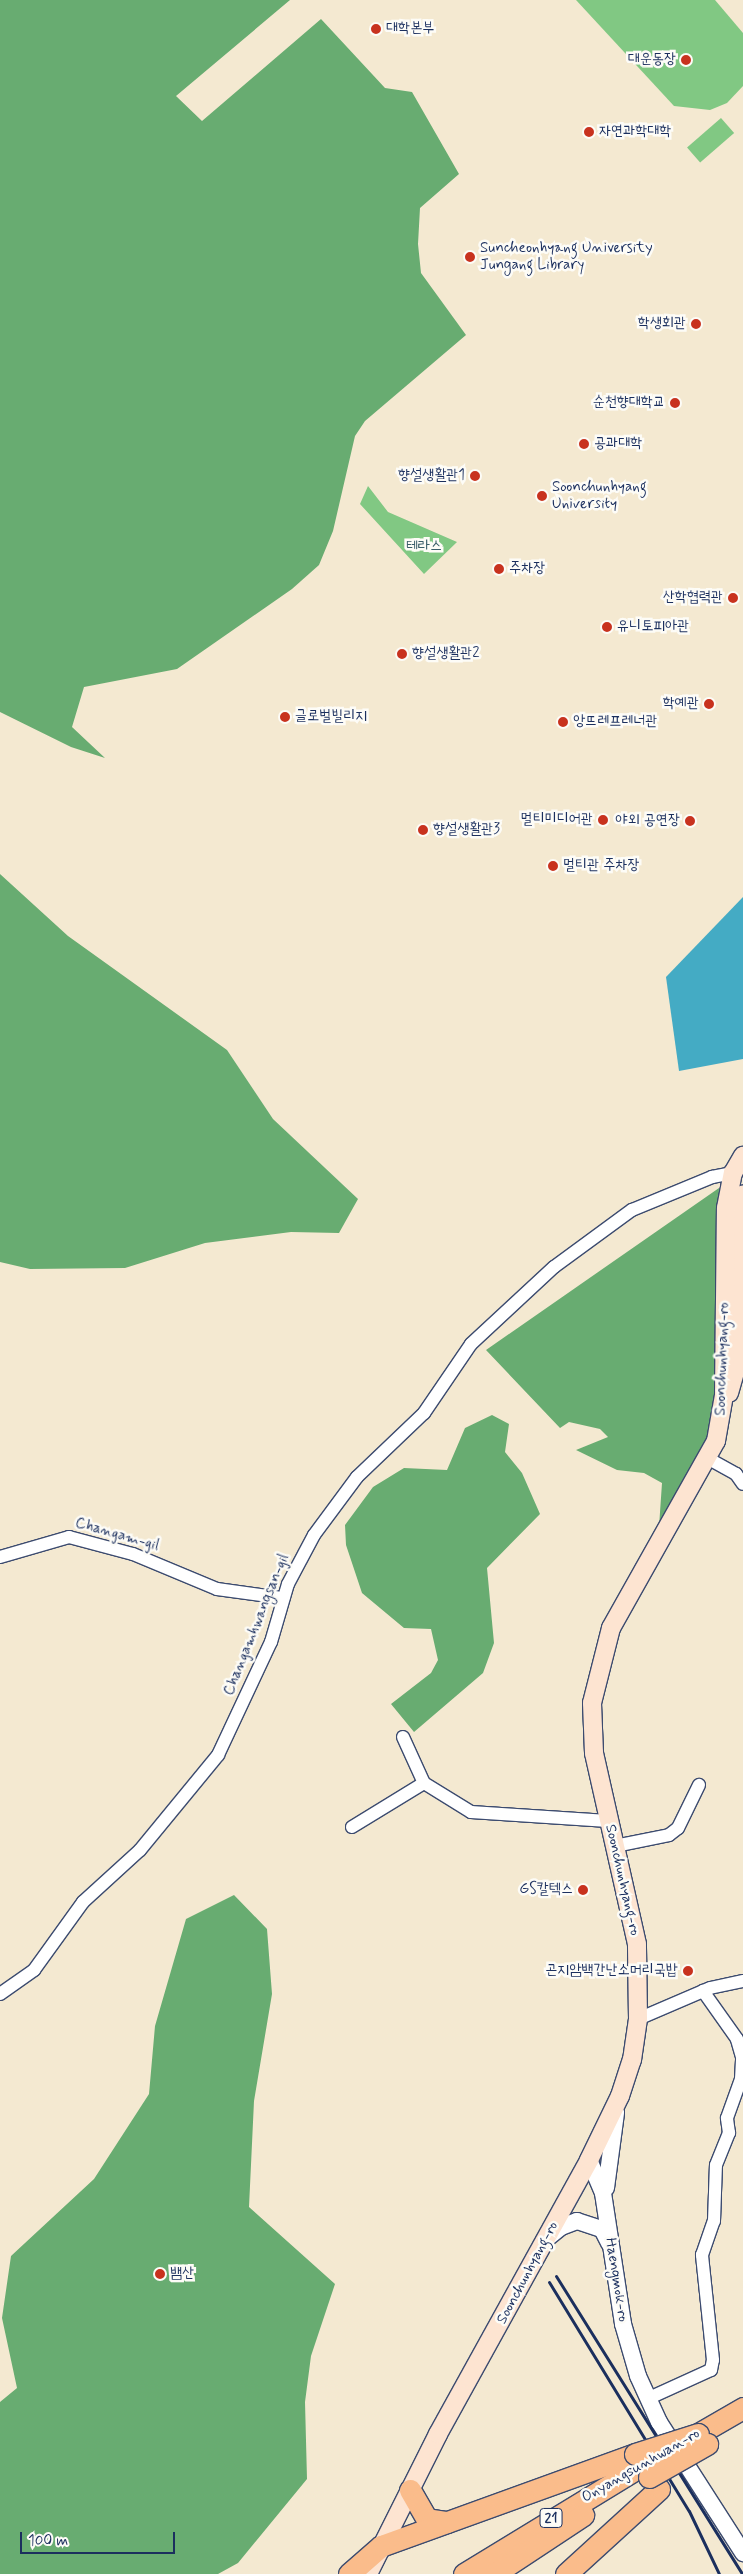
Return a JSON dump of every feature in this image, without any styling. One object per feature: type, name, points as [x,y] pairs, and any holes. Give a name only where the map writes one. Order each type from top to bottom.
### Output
[{"type":"highway","name":"Onyangsunhwan-ro","points":[[464,2574],[702,2439],[743,2408]]},
{"type":"highway","name":"Onyangsunhwan-ro","points":[[702,2439],[743,2424]]},
{"type":"highway","points":[[348,2574],[381,2546],[447,2522],[646,2471],[702,2439]]},
{"type":"highway","points":[[566,2574],[646,2471]]},
{"type":"highway","name":"Onyangsunhwan-ro","points":[[494,2574],[646,2471]]},
{"type":"highway","points":[[410,2490],[427,2519],[447,2522]]},
{"type":"main road","name":"Soonchunhyang-ro","points":[[368,2574],[410,2490],[589,2160],[620,2096],[638,2020],[637,1944],[608,1820],[591,1728],[601,1652],[623,1605],[709,1459],[721,1418],[726,1208],[733,1173],[743,1156]]},
{"type":"main road","points":[[721,1418],[739,1359],[741,1213],[743,1194]]},
{"type":"street","name":"Changamhwangsan-gil","points":[[0,1994],[34,1970],[83,1902],[140,1850],[218,1755],[271,1642],[283,1598],[311,1540],[345,1490],[416,1422],[456,1362],[485,1329],[554,1267],[632,1210],[704,1180],[733,1173]]},
{"type":"street","points":[[709,1459],[736,1474],[743,1484]]},
{"type":"street","name":"Changam-gil","points":[[0,1557],[69,1537],[133,1554],[217,1589],[283,1598]]},
{"type":"street","points":[[403,1737],[424,1783],[471,1812],[608,1820]]},
{"type":"street","points":[[352,1827],[424,1783]]},
{"type":"street","points":[[615,1846],[670,1835],[678,1828],[699,1785]]},
{"type":"street","points":[[638,2020],[703,1991],[743,1981]]},
{"type":"street","points":[[647,2399],[711,2370],[702,2260],[714,2221],[716,2166],[727,2141],[727,2118],[741,2079],[742,2057],[737,2039],[703,1991]]},
{"type":"street","points":[[606,2215],[606,2172],[620,2096]]},
{"type":"street","name":"Haengmok-ro","points":[[589,2160],[597,2173],[606,2215],[623,2324],[647,2399],[743,2553]]},
{"type":"street","points":[[544,2241],[561,2226],[590,2222],[602,2229],[612,2247]]},
{"type":"green space","points":[[0,0],[290,0],[176,96],[202,121],[321,19],[385,88],[412,92],[459,174],[420,208],[418,244],[421,273],[466,335],[365,421],[355,436],[333,531],[319,565],[292,589],[177,669],[84,687],[72,727],[105,758],[71,747],[0,712]]},
{"type":"green space","name":"대운동장","points":[[576,0],[715,0],[743,33],[743,86],[727,103],[710,110],[674,106]]},
{"type":"green space","points":[[721,118],[734,133],[700,163],[687,148]]},
{"type":"green space","name":"테라스","points":[[368,486],[388,512],[457,542],[424,574],[360,504]]},
{"type":"green space","points":[[0,874],[68,936],[227,1050],[273,1119],[358,1199],[339,1233],[291,1232],[205,1243],[125,1268],[30,1269],[0,1262]]},
{"type":"green space","points":[[719,1188],[716,1407],[701,1458],[659,1527],[662,1483],[644,1473],[617,1470],[576,1450],[608,1437],[600,1429],[569,1422],[560,1428],[486,1350]]},
{"type":"green space","points":[[492,1415],[509,1424],[505,1452],[522,1473],[540,1514],[487,1568],[494,1643],[483,1673],[414,1732],[391,1704],[431,1673],[438,1660],[431,1629],[404,1628],[362,1593],[346,1545],[345,1525],[373,1487],[404,1468],[447,1470],[465,1428]]},
{"type":"green space","points":[[234,1895],[267,1929],[272,1994],[254,2101],[249,2207],[335,2284],[311,2356],[305,2402],[307,2479],[238,2563],[218,2574],[0,2574],[0,2402],[17,2388],[2,2318],[11,2256],[94,2179],[149,2094],[155,2026],[186,1919]]},
{"type":"water","points":[[743,897],[743,1059],[679,1071],[666,977]]},
{"type":"railway","points":[[556,2276],[742,2574]]},
{"type":"railway","points":[[549,2282],[689,2511],[719,2574]]},
{"type":"place","name":"대학본부","points":[[376,29]]},
{"type":"place","name":"대운동장","points":[[686,60]]},
{"type":"place","name":"자연과학대학","points":[[589,132]]},
{"type":"place","name":"Suncheonhyang University Jungang Library","points":[[470,257]]},
{"type":"place","name":"학생회관","points":[[696,324]]},
{"type":"place","name":"순천향대학교","points":[[675,403]]},
{"type":"place","name":"공과대학","points":[[584,444]]},
{"type":"place","name":"향설생활관1","points":[[475,476]]},
{"type":"place","name":"Soonchunhyang University","points":[[542,496]]},
{"type":"place","name":"주차장","points":[[499,569]]},
{"type":"place","name":"산학협력관","points":[[733,598]]},
{"type":"place","name":"유니토피아관","points":[[607,627]]},
{"type":"place","name":"향설생활관2","points":[[402,654]]},
{"type":"place","name":"학예관","points":[[709,704]]},
{"type":"place","name":"글로벌빌리지","points":[[285,717]]},
{"type":"place","name":"앙뜨레프레너관","points":[[563,722]]},
{"type":"place","name":"멀티미디어관","points":[[603,820]]},
{"type":"place","name":"야외 공연장","points":[[690,821]]},
{"type":"place","name":"향설생활관3","points":[[423,830]]},
{"type":"place","name":"멀티관 주차장","points":[[553,866]]},
{"type":"place","name":"GS칼텍스","points":[[583,1890]]},
{"type":"place","name":"곤지암백간난소머리국밥","points":[[688,1971]]},
{"type":"place","name":"뱀산","points":[[160,2274]]}]
